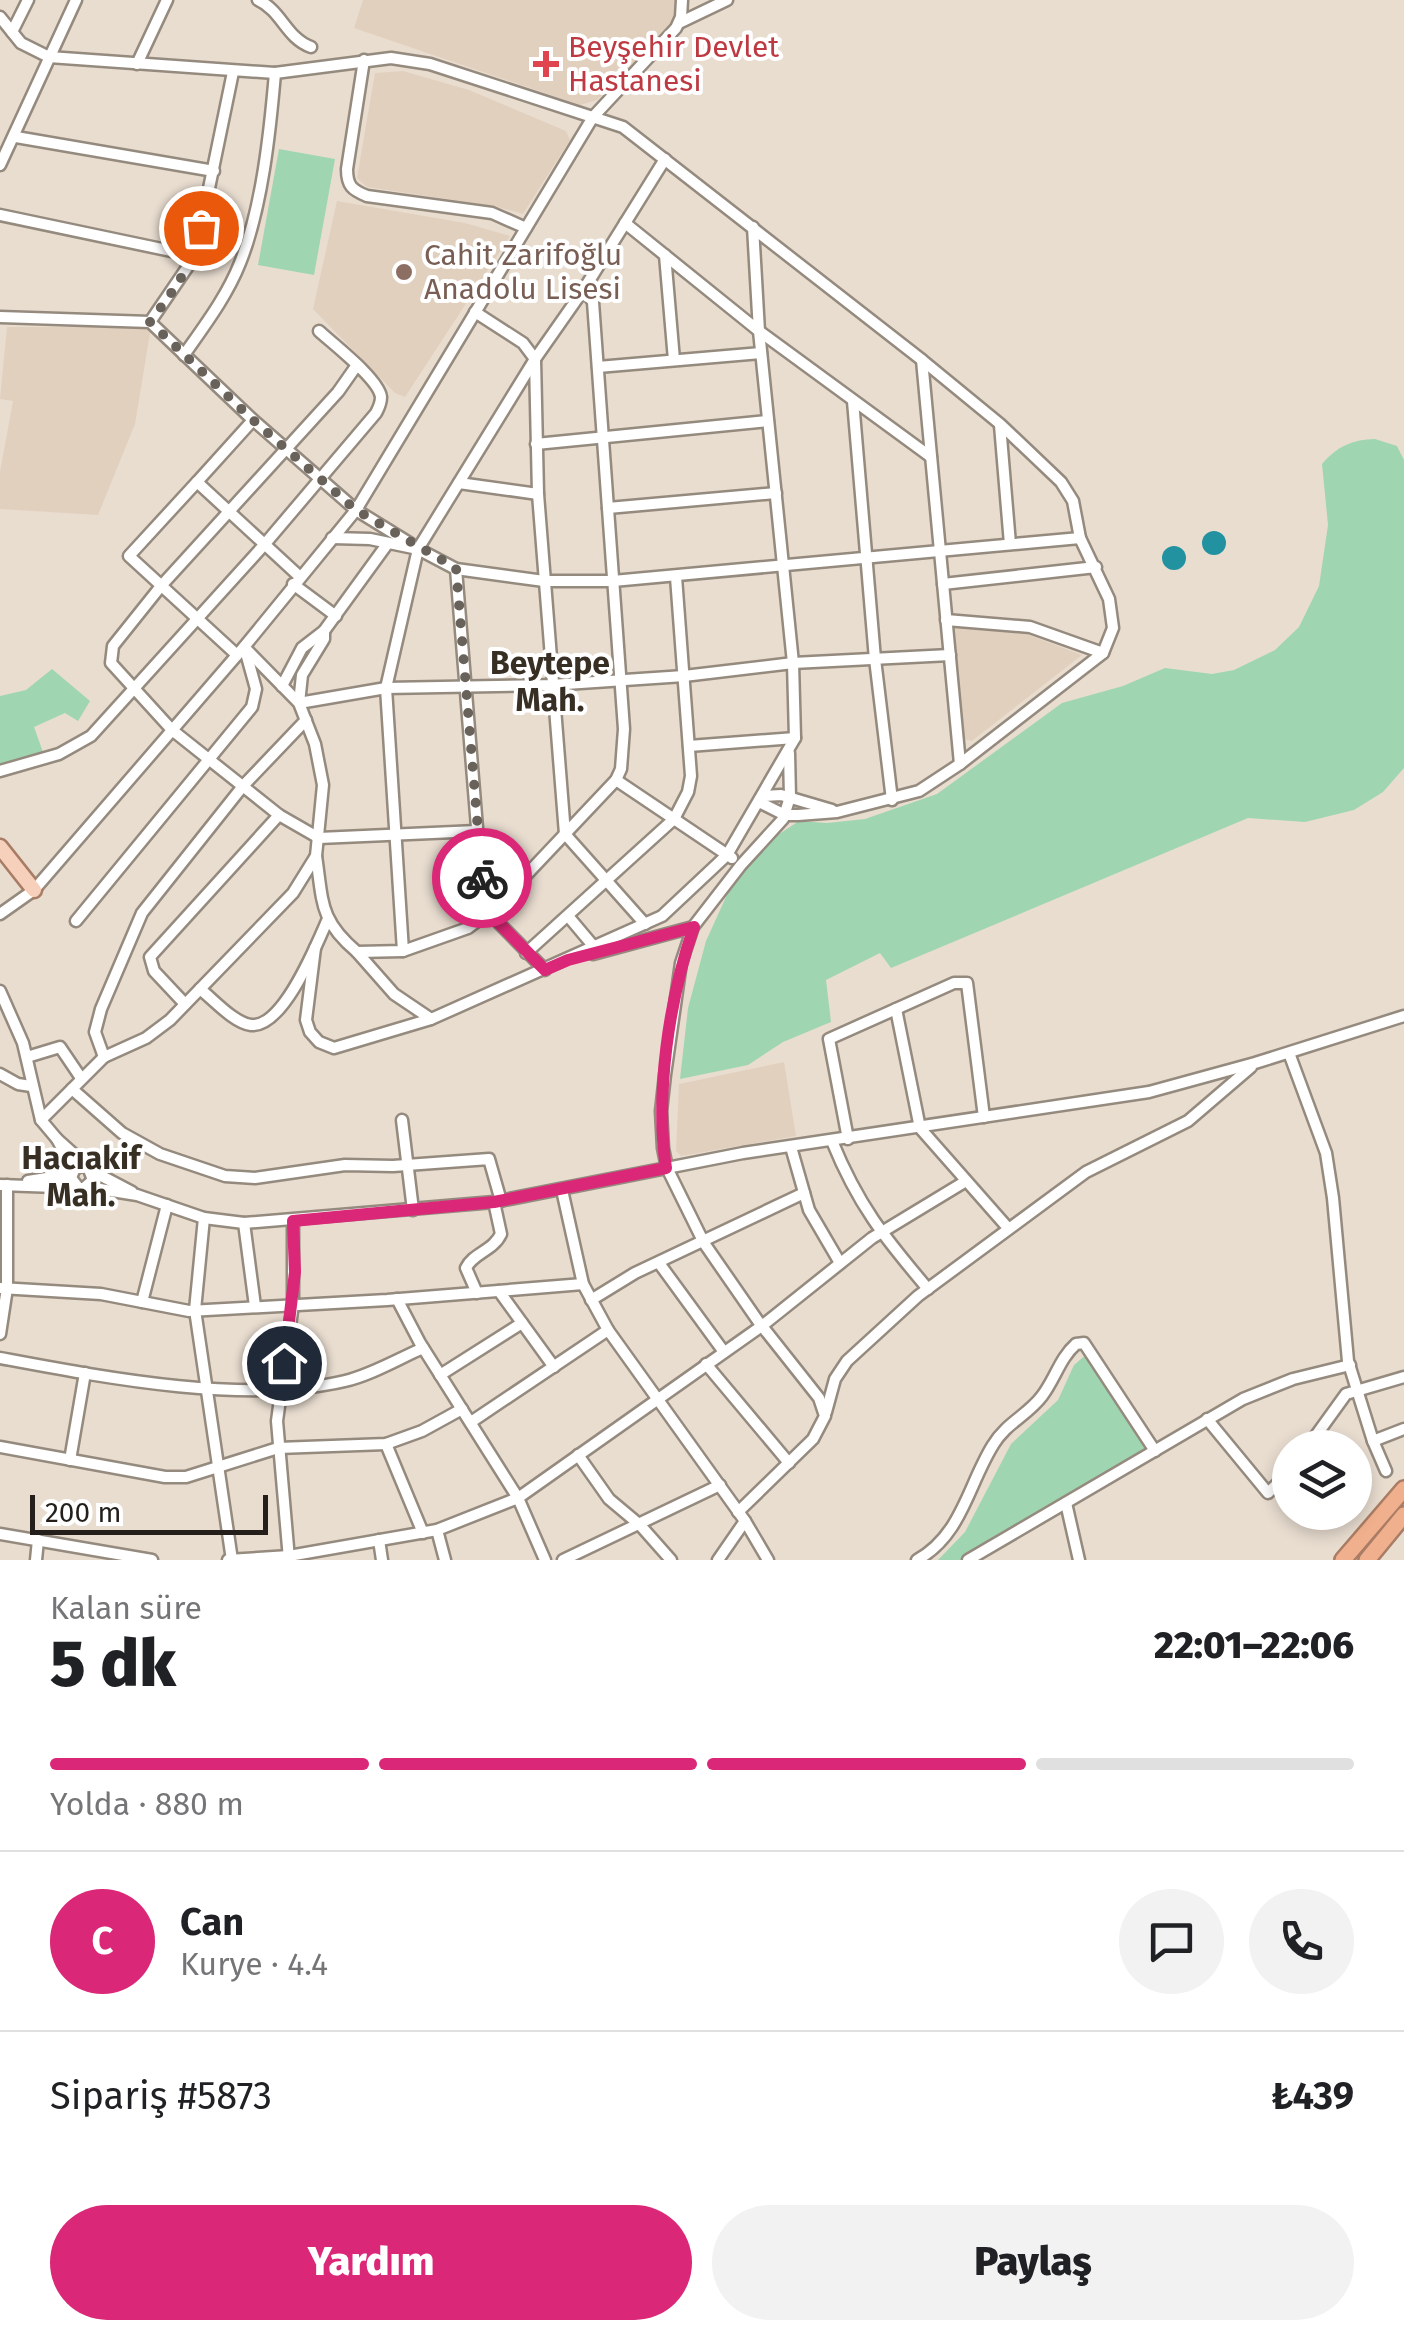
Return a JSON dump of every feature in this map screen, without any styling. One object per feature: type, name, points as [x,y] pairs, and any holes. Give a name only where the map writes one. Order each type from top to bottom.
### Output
[{"type":"highway","points":[[1343,1560],[1404,1489]]},
{"type":"highway","points":[[1367,1560],[1404,1515]]},
{"type":"main road","points":[[0,847],[34,890]]},
{"type":"street","points":[[12,32],[28,0]]},
{"type":"street","points":[[0,166],[76,0]]},
{"type":"street","points":[[137,64],[167,0]]},
{"type":"street","points":[[258,0],[279,15],[296,39],[311,47]]},
{"type":"street","points":[[679,22],[682,0]]},
{"type":"street","points":[[0,914],[34,890],[356,510],[593,116],[679,22],[726,0]]},
{"type":"street","points":[[0,18],[21,43],[49,58],[275,73],[391,58],[430,64],[623,127],[922,360],[1000,424],[1061,482],[1073,501],[1080,538],[1109,599],[1113,628],[1103,653],[919,791],[837,812],[785,815],[762,799]]},
{"type":"street","points":[[364,60],[346,169],[347,182],[354,191],[492,214],[526,228]]},
{"type":"street","points":[[150,322],[195,256],[234,72]]},
{"type":"street","points":[[184,355],[216,309],[246,245],[259,189],[275,73]]},
{"type":"street","points":[[16,137],[214,171]]},
{"type":"street","points":[[403,951],[386,688],[418,549],[665,159]]},
{"type":"street","points":[[0,215],[195,256]]},
{"type":"street","points":[[624,223],[758,330],[931,457]]},
{"type":"street","points":[[315,948],[306,1020],[318,1042],[334,1048],[430,1020],[646,924],[662,916],[728,855],[795,738],[793,663],[758,330],[753,227]]},
{"type":"street","points":[[665,255],[674,360]]},
{"type":"street","points":[[356,952],[403,951],[468,928],[565,834],[622,769],[624,729],[593,302],[584,289]]},
{"type":"street","points":[[475,312],[523,343],[535,359],[538,494],[565,834],[646,924]]},
{"type":"street","points":[[0,314],[65,321],[150,322],[356,510],[456,568],[544,581],[613,581],[1080,538]]},
{"type":"street","points":[[0,771],[80,744],[264,545],[380,407],[378,390],[319,331]]},
{"type":"street","points":[[598,366],[761,353]]},
{"type":"street","points":[[922,360],[960,764]]},
{"type":"street","points":[[357,365],[162,586],[113,646],[111,663],[172,730],[280,814],[318,838],[477,831]]},
{"type":"street","points":[[852,400],[892,800]]},
{"type":"street","points":[[253,420],[129,556],[299,703],[315,744],[324,785],[316,856],[327,921],[394,994],[430,1020]]},
{"type":"street","points":[[536,444],[768,421]]},
{"type":"street","points":[[1000,424],[1010,544]]},
{"type":"street","points":[[197,482],[336,616]]},
{"type":"street","points":[[460,484],[538,494]]},
{"type":"street","points":[[608,508],[776,494]]},
{"type":"street","points":[[332,538],[418,549]]},
{"type":"street","points":[[282,686],[302,648],[324,631],[388,543]]},
{"type":"street","points":[[943,584],[1096,567]]},
{"type":"street","points":[[456,568],[482,888],[488,912],[545,970]]},
{"type":"street","points":[[526,953],[674,819],[688,792],[676,576]]},
{"type":"street","points":[[946,620],[1030,627],[1103,653]]},
{"type":"street","points":[[299,703],[302,676],[324,640],[324,631]]},
{"type":"street","points":[[76,922],[252,707],[256,689],[240,651]]},
{"type":"street","points":[[299,703],[386,688],[551,685],[684,676],[793,663],[950,655]]},
{"type":"street","points":[[104,1058],[95,1032],[142,913],[243,786],[306,720]]},
{"type":"street","points":[[688,746],[795,738]]},
{"type":"street","points":[[789,750],[790,797],[785,815],[694,927],[682,963],[661,1111],[666,1168],[704,1243],[819,1398],[825,1416]]},
{"type":"street","points":[[616,780],[742,864]]},
{"type":"street","points":[[762,799],[790,797],[837,812]]},
{"type":"street","points":[[186,1004],[154,971],[150,957],[280,814]]},
{"type":"street","points":[[41,1120],[104,1058],[158,1030],[186,1004],[293,892],[316,856]]},
{"type":"street","points":[[568,916],[594,948]]},
{"type":"street","points":[[200,989],[242,1022],[258,1025],[273,1016],[295,986],[327,921]]},
{"type":"street","points":[[568,960],[694,927]]},
{"type":"street","points":[[848,1138],[829,1039],[954,983],[967,983],[984,1118]]},
{"type":"street","points":[[0,990],[27,1057],[41,1120],[90,1169],[94,1180],[82,1187]]},
{"type":"street","points":[[896,1009],[920,1128],[1008,1228]]},
{"type":"street","points":[[4,1185],[73,1172],[80,1166],[167,1206],[204,1218],[244,1223],[497,1201],[791,1147],[1149,1092],[1404,1016]]},
{"type":"street","points":[[27,1057],[60,1047],[82,1078]]},
{"type":"street","points":[[1289,1053],[1326,1153],[1350,1366],[1373,1442],[1386,1470]]},
{"type":"street","points":[[718,1560],[742,1516],[814,1438],[835,1379],[847,1360],[928,1289],[1008,1228],[1086,1172],[1188,1121],[1255,1063]]},
{"type":"street","points":[[0,1074],[31,1086]]},
{"type":"street","points":[[72,1089],[100,1116],[134,1140],[160,1154],[225,1176],[254,1178],[345,1166],[489,1159],[501,1234],[496,1246],[469,1261],[466,1268],[478,1293]]},
{"type":"street","points":[[402,1120],[413,1210]]},
{"type":"street","points":[[57,1140],[82,1187]]},
{"type":"street","points":[[832,1141],[852,1189],[880,1233],[928,1289]]},
{"type":"street","points":[[791,1147],[809,1210],[840,1263]]},
{"type":"street","points":[[204,1218],[195,1310],[231,1560],[289,1558],[437,1530],[518,1498],[763,1325],[880,1233],[966,1181]]},
{"type":"street","points":[[4,1185],[82,1187],[137,1195]]},
{"type":"street","points":[[0,1334],[4,1185]]},
{"type":"street","points":[[562,1190],[583,1284],[591,1300],[608,1330],[742,1516],[768,1560]]},
{"type":"street","points":[[591,1300],[804,1193]]},
{"type":"street","points":[[142,1302],[167,1206]]},
{"type":"street","points":[[289,1558],[278,1448],[279,1392],[293,1304],[293,1221]]},
{"type":"street","points":[[244,1223],[254,1306]]},
{"type":"street","points":[[658,1263],[724,1352]]},
{"type":"street","points":[[3,1288],[101,1294],[195,1310],[397,1300],[583,1284]]},
{"type":"street","points":[[499,1292],[554,1366]]},
{"type":"street","points":[[397,1300],[518,1498],[544,1560]]},
{"type":"street","points":[[440,1375],[522,1323]]},
{"type":"street","points":[[471,1422],[608,1330]]},
{"type":"street","points":[[917,1560],[945,1538],[968,1501],[993,1443],[1002,1430],[1044,1394],[1062,1360],[1076,1344],[1084,1343],[1155,1451]]},
{"type":"street","points":[[0,1358],[84,1374],[279,1392],[348,1380],[423,1348]]},
{"type":"street","points":[[706,1364],[789,1462]]},
{"type":"street","points":[[968,1560],[1206,1419],[1272,1386],[1350,1366]]},
{"type":"street","points":[[70,1460],[84,1374]]},
{"type":"street","points":[[1320,1430],[1346,1394],[1404,1377]]},
{"type":"street","points":[[0,1447],[165,1477],[186,1477],[278,1448],[386,1444],[422,1431],[462,1409]]},
{"type":"street","points":[[1206,1419],[1268,1494],[1272,1490]]},
{"type":"street","points":[[1373,1442],[1404,1430]]},
{"type":"street","points":[[386,1444],[423,1533]]},
{"type":"street","points":[[578,1456],[608,1499],[640,1525],[671,1560]]},
{"type":"street","points":[[563,1560],[720,1486]]},
{"type":"street","points":[[1066,1503],[1079,1560]]},
{"type":"street","points":[[437,1530],[445,1560]]},
{"type":"street","points":[[0,1534],[152,1560]]},
{"type":"street","points":[[36,1560],[38,1540]]},
{"type":"street","points":[[379,1540],[382,1560]]},
{"type":"shaded area","name":"Beyşehir Devlet Hastanesi","points":[[363,0],[675,0],[678,5],[674,24],[597,100],[580,105],[354,28]]},
{"type":"shaded area","points":[[403,71],[469,90],[566,131],[570,140],[523,214],[367,187],[357,178],[375,73]]},
{"type":"shaded area","name":"Cahit Zarifoğlu Anadolu Lisesi","points":[[337,201],[465,223],[510,236],[405,397],[395,393],[313,309]]},
{"type":"shaded area","points":[[7,327],[151,327],[135,424],[98,515],[0,509],[0,472],[13,401],[0,399]]},
{"type":"shaded area","points":[[954,626],[1024,633],[1082,655],[972,741],[963,739]]},
{"type":"shaded area","points":[[784,1062],[796,1136],[681,1156],[676,1151],[679,1084]]},
{"type":"green space","points":[[279,149],[335,159],[314,275],[258,265]]},
{"type":"green space","points":[[1375,439],[1397,446],[1404,460],[1404,768],[1383,792],[1354,810],[1305,822],[1248,818],[891,968],[880,953],[826,980],[831,1022],[783,1042],[748,1065],[680,1079],[688,1008],[706,941],[731,886],[764,844],[799,821],[865,819],[937,794],[1062,703],[1123,686],[1165,668],[1212,674],[1234,670],[1275,650],[1299,627],[1319,586],[1328,525],[1322,464],[1346,445]]},
{"type":"green space","points":[[52,669],[90,701],[78,721],[65,713],[34,727],[44,755],[0,767],[0,696],[26,690]]},
{"type":"green space","points":[[1088,1353],[1151,1448],[960,1560],[938,1560],[965,1532],[1011,1444],[1058,1400],[1074,1365]]},
{"type":"water","points":[[1214,531],[1226,543],[1214,555],[1202,543]]},
{"type":"water","points":[[1174,546],[1186,558],[1174,570],[1162,558]]},
{"type":"way so far","points":[[201,228],[187,272],[150,322],[356,510],[456,568],[482,878]]},
{"type":"place","name":"Beyşehir Devlet Hastanesi","points":[[546,64]]},
{"type":"place","name":"Cahit Zarifoğlu Anadolu Lisesi","points":[[404,272]]},
{"type":"district","name":"Beytepe Mah.","points":[[550,682]]},
{"type":"district","name":"Hacıakif Mah.","points":[[81,1176]]},
{"type":"route","points":[[284,1363],[293,1304],[293,1221],[494,1202],[666,1168],[661,1111],[664,1075],[682,963],[694,927],[568,960],[545,970],[488,912],[482,878]]}]
